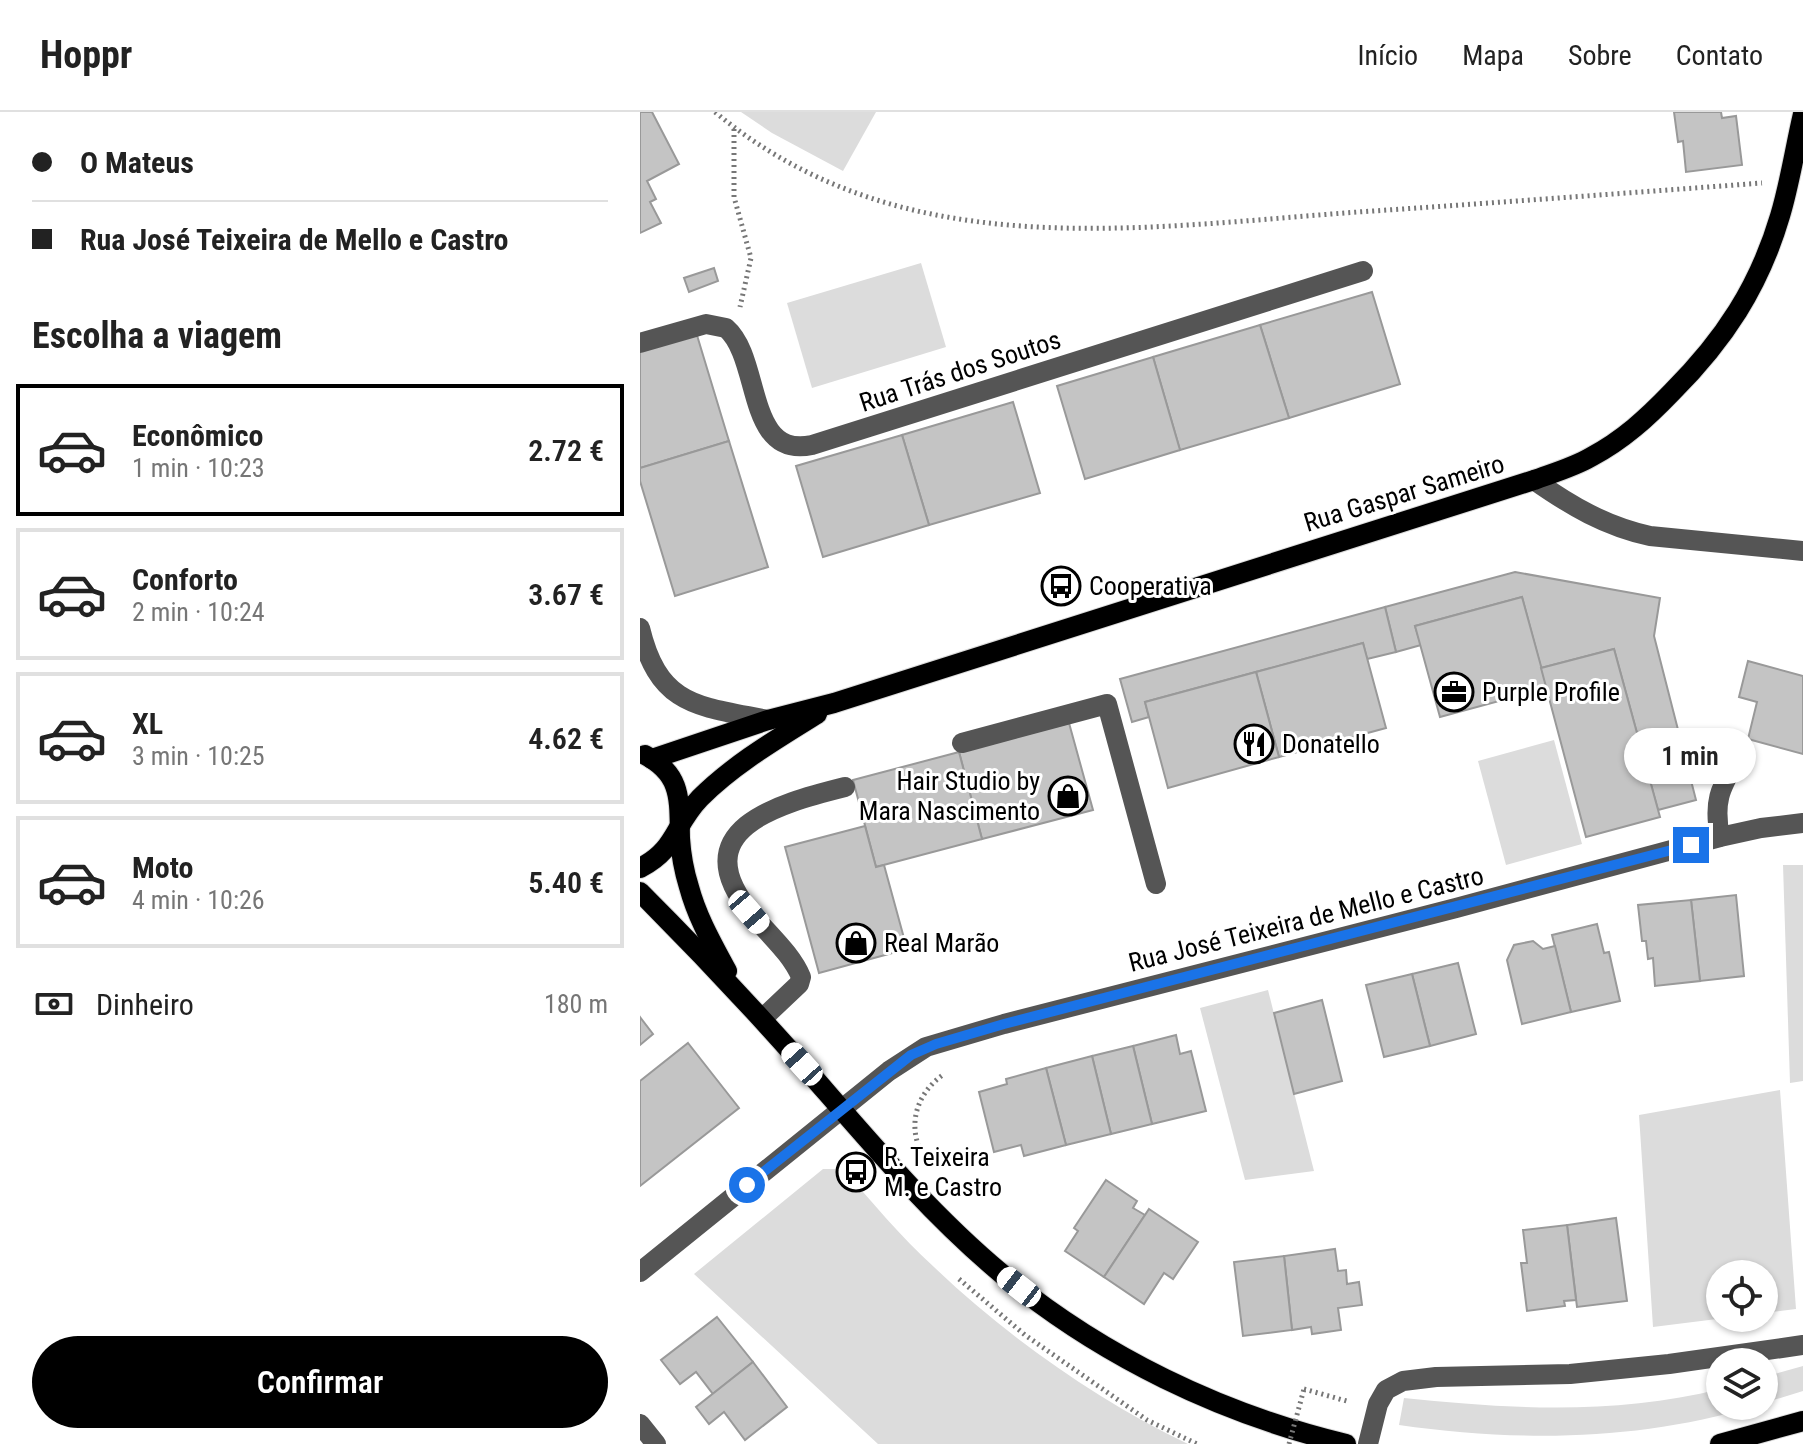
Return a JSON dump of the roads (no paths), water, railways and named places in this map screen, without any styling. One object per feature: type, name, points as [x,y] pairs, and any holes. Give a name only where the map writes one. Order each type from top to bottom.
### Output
[{"type":"main road","name":"Rua Gaspar Sameiro","points":[[834,703],[1534,480],[1589,459],[1630,433],[1702,362],[1732,322],[1774,237],[1802,122]]},
{"type":"main road","points":[[644,754],[834,703]]},
{"type":"main road","points":[[640,868],[657,859],[670,845],[680,821],[724,777],[771,742],[834,703]]},
{"type":"main road","points":[[644,754],[665,770],[681,799],[685,873],[694,906],[738,992]]},
{"type":"main road","points":[[640,892],[738,992],[936,1213],[1003,1275],[1071,1325],[1147,1369],[1236,1410],[1346,1444]]},
{"type":"main road","points":[[1720,1444],[1803,1421]]},
{"type":"street","name":"Rua Trás dos Soutos","points":[[640,343],[706,324],[720,325],[734,338],[773,437],[787,446],[803,447],[1363,271]]},
{"type":"street","points":[[1534,480],[1592,518],[1631,532],[1803,551]]},
{"type":"street","points":[[640,628],[652,666],[674,692],[702,706],[768,720]]},
{"type":"street","points":[[962,743],[1107,704],[1156,884]]},
{"type":"street","points":[[1720,837],[1716,813],[1719,795],[1742,750]]},
{"type":"street","points":[[762,1019],[799,984],[801,977],[732,887],[726,863],[729,847],[740,831],[758,818],[803,798],[845,787]]},
{"type":"street","name":"Rua José Teixeira de Mello e Castro","points":[[640,1272],[901,1061],[936,1044],[1720,837],[1803,823]]},
{"type":"street","points":[[1368,1444],[1382,1397],[1386,1390],[1403,1381],[1436,1377],[1570,1374],[1803,1345]]},
{"type":"street","points":[[640,1424],[656,1444]]},
{"type":"place","name":"Cooperativa","points":[[1061,586]]},
{"type":"place","name":"Purple Profile","points":[[1454,692]]},
{"type":"place","name":"Donatello","points":[[1254,744]]},
{"type":"place","name":"Hair Studio by Mara Nascimento","points":[[1068,796]]},
{"type":"place","name":"Real Marão","points":[[856,943]]},
{"type":"place","name":"R. Teixeira M. e Castro","points":[[856,1172]]}]
